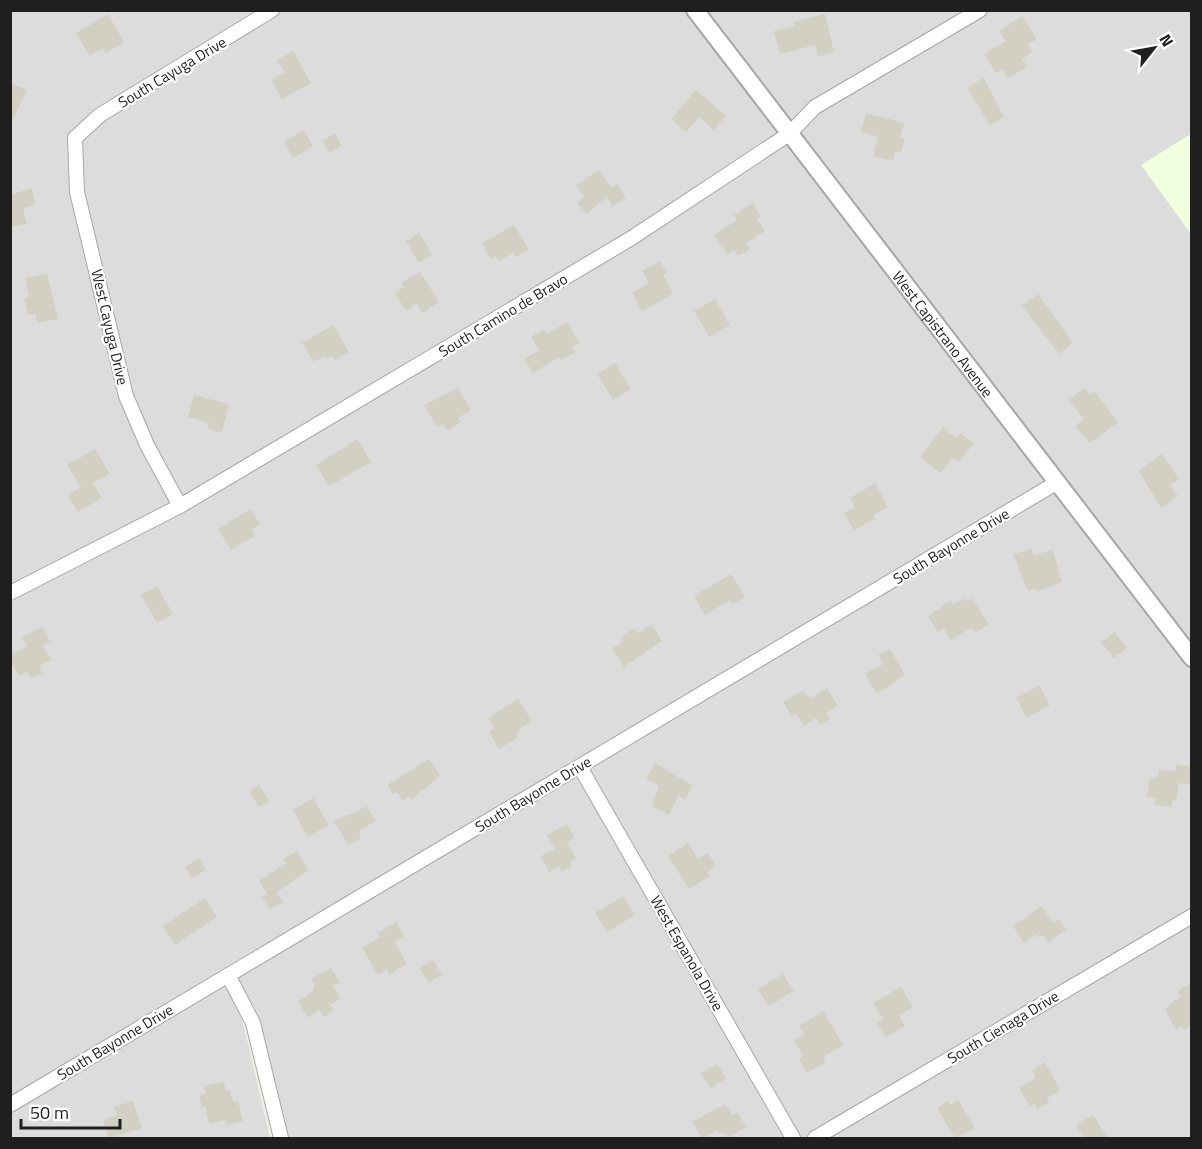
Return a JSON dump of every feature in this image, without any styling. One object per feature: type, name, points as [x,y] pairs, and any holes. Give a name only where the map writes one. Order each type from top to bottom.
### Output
[{"type":"street","name":"South Cayuga Drive","points":[[75,138],[100,115],[272,10]]},
{"type":"street","name":"West Capistrano Avenue","points":[[695,10],[1191,658]]},
{"type":"street","name":"South Camino de Bravo","points":[[10,593],[180,506],[630,239],[789,134],[815,107],[980,10]]},
{"type":"street","name":"West Cayuga Drive","points":[[75,138],[77,192],[126,396],[147,445],[180,506]]},
{"type":"street","name":"South Bayonne Drive","points":[[10,1105],[1056,483]]},
{"type":"street","name":"West Espanola Drive","points":[[580,766],[793,1138]]},
{"type":"street","name":"South Cienaga Drive","points":[[815,1138],[1191,916]]},
{"type":"street","points":[[228,975],[253,1023],[281,1138]]},
{"type":"shaded area","points":[[10,11],[1191,11],[1191,134],[1142,165],[1192,234],[1191,1138],[288,1138],[259,1022],[229,978],[244,1027],[270,1138],[11,1138]]},
{"type":"shaded area","points":[[1191,134],[1191,234],[1141,165]]},
{"type":"building","points":[[108,14],[124,42],[106,53],[103,48],[90,56],[76,33]]},
{"type":"building","points":[[825,14],[834,52],[818,56],[815,45],[780,54],[774,31],[794,26],[793,22]]},
{"type":"building","points":[[1022,16],[1037,39],[1028,44],[1032,52],[1022,59],[1027,67],[1008,78],[1003,69],[996,73],[984,54],[1006,41],[999,31]]},
{"type":"building","points":[[293,51],[311,83],[282,99],[271,80],[285,72],[277,60]]},
{"type":"building","points":[[984,78],[1004,117],[990,125],[967,88]]},
{"type":"building","points":[[10,82],[27,90],[10,125]]},
{"type":"building","points":[[696,90],[726,116],[714,130],[699,117],[686,132],[671,119]]},
{"type":"building","points":[[866,113],[904,123],[900,137],[905,139],[901,153],[895,151],[893,161],[873,156],[878,137],[861,132]]},
{"type":"building","points":[[303,130],[313,146],[293,158],[284,142]]},
{"type":"building","points":[[335,133],[342,146],[330,153],[322,141]]},
{"type":"building","points":[[598,170],[612,187],[617,184],[626,198],[612,206],[607,196],[587,214],[577,203],[584,196],[576,186]]},
{"type":"building","points":[[32,188],[35,205],[23,208],[27,224],[10,227],[10,195]]},
{"type":"building","points":[[753,203],[761,217],[757,219],[765,231],[746,243],[750,249],[738,256],[734,250],[727,255],[714,235],[737,220],[734,215]]},
{"type":"building","points":[[514,225],[529,250],[516,257],[513,253],[499,261],[496,256],[491,259],[482,243]]},
{"type":"building","points":[[419,233],[432,254],[419,263],[406,241]]},
{"type":"building","points":[[660,261],[667,273],[663,275],[673,294],[642,311],[632,293],[649,283],[642,271]]},
{"type":"building","points":[[420,272],[439,302],[422,313],[417,304],[406,311],[395,293],[404,287],[401,283]]},
{"type":"building","points":[[47,273],[58,319],[38,323],[35,314],[28,315],[24,298],[29,297],[25,278]]},
{"type":"building","points":[[1038,294],[1073,343],[1059,354],[1022,305]]},
{"type":"building","points":[[715,299],[730,325],[709,337],[694,311]]},
{"type":"building","points":[[567,322],[579,343],[572,347],[575,352],[560,361],[559,357],[533,373],[524,359],[539,350],[531,337],[544,329],[547,334]]},
{"type":"building","points":[[333,325],[349,352],[335,360],[332,356],[326,359],[324,356],[314,362],[302,343]]},
{"type":"building","points":[[615,363],[631,389],[613,400],[597,374]]},
{"type":"building","points":[[458,388],[471,410],[458,418],[461,422],[447,431],[442,424],[437,427],[424,405]]},
{"type":"building","points":[[1085,388],[1089,394],[1094,391],[1118,422],[1090,443],[1075,426],[1084,419],[1069,400]]},
{"type":"building","points":[[194,395],[229,404],[222,433],[207,429],[209,423],[188,417]]},
{"type":"building","points":[[943,427],[956,438],[960,433],[974,443],[959,462],[953,458],[940,473],[920,457]]},
{"type":"building","points":[[357,439],[371,462],[329,486],[316,465]]},
{"type":"building","points":[[95,449],[110,474],[93,483],[102,498],[78,512],[68,495],[81,487],[67,465]]},
{"type":"building","points":[[1162,454],[1179,479],[1170,485],[1178,496],[1161,508],[1139,471]]},
{"type":"building","points":[[875,483],[888,507],[873,515],[875,519],[854,530],[844,513],[855,507],[850,498]]},
{"type":"building","points":[[251,509],[260,524],[251,530],[255,536],[231,550],[218,529]]},
{"type":"building","points":[[1032,549],[1034,555],[1053,550],[1062,582],[1036,592],[1036,589],[1028,591],[1013,554]]},
{"type":"building","points":[[731,574],[745,597],[732,604],[730,600],[705,615],[694,596]]},
{"type":"building","points":[[157,586],[173,614],[157,623],[141,595]]},
{"type":"building","points":[[964,598],[966,601],[972,598],[989,625],[975,633],[971,628],[951,640],[944,629],[938,632],[928,616],[951,600],[953,605]]},
{"type":"building","points":[[652,624],[662,641],[624,667],[612,648],[624,641],[621,637],[635,628],[638,633]]},
{"type":"building","points":[[42,627],[50,641],[43,645],[51,660],[39,666],[42,673],[32,679],[28,672],[19,676],[10,661],[10,655],[27,646],[22,637]]},
{"type":"building","points":[[1115,632],[1127,648],[1114,658],[1101,642]]},
{"type":"building","points":[[890,649],[905,675],[877,694],[865,674],[883,664],[878,655]]},
{"type":"building","points":[[1039,685],[1050,705],[1027,718],[1016,698]]},
{"type":"building","points":[[827,688],[838,706],[826,713],[829,719],[820,725],[816,718],[804,726],[796,713],[792,716],[783,702],[802,691],[811,698]]},
{"type":"building","points":[[518,699],[532,721],[519,729],[521,731],[516,734],[518,737],[499,749],[489,732],[494,728],[488,718]]},
{"type":"building","points":[[429,759],[440,776],[411,800],[409,797],[402,801],[397,792],[393,794],[387,785]]},
{"type":"building","points":[[655,763],[693,786],[685,800],[678,796],[669,815],[652,806],[659,786],[646,779]]},
{"type":"building","points":[[1176,764],[1191,767],[1191,785],[1179,783],[1176,800],[1173,800],[1171,807],[1155,805],[1156,798],[1147,797],[1150,777],[1157,778],[1159,769],[1175,772]]},
{"type":"building","points":[[259,785],[269,801],[259,807],[249,790]]},
{"type":"building","points":[[313,798],[329,825],[308,837],[293,810]]},
{"type":"building","points":[[366,806],[376,821],[360,830],[360,839],[348,845],[334,821]]},
{"type":"building","points":[[567,824],[575,838],[567,842],[576,858],[570,862],[572,866],[562,872],[559,867],[549,872],[541,856],[555,849],[547,835]]},
{"type":"building","points":[[688,843],[698,859],[708,853],[716,865],[707,872],[710,876],[689,889],[668,856]]},
{"type":"building","points":[[297,851],[309,870],[277,892],[283,902],[270,909],[262,896],[267,894],[259,881],[286,863],[283,859]]},
{"type":"building","points":[[199,858],[206,870],[192,878],[185,867]]},
{"type":"building","points":[[623,896],[635,915],[607,932],[595,913]]},
{"type":"building","points":[[205,898],[217,917],[175,945],[163,926]]},
{"type":"building","points":[[1042,906],[1053,923],[1059,919],[1066,930],[1048,942],[1043,935],[1039,937],[1037,934],[1024,943],[1013,926]]},
{"type":"building","points":[[396,922],[404,936],[395,942],[407,964],[389,975],[386,970],[378,975],[362,948],[380,937],[377,933]]},
{"type":"building","points":[[433,960],[442,975],[428,983],[420,968]]},
{"type":"building","points":[[331,968],[340,982],[333,986],[341,998],[330,1005],[334,1010],[324,1017],[319,1010],[308,1018],[298,1001],[314,991],[312,988],[315,986],[311,979]]},
{"type":"building","points":[[783,974],[794,991],[769,1006],[758,989]]},
{"type":"building","points":[[1191,983],[1191,1026],[1185,1030],[1182,1026],[1176,1029],[1165,1010],[1170,1006],[1169,1004],[1181,997],[1177,991]]},
{"type":"building","points":[[901,987],[913,1007],[899,1015],[905,1026],[886,1037],[877,1023],[883,1019],[873,1003]]},
{"type":"building","points":[[823,1011],[843,1045],[823,1057],[826,1062],[807,1073],[799,1059],[803,1056],[794,1040],[804,1034],[799,1026]]},
{"type":"building","points":[[1045,1062],[1060,1090],[1047,1098],[1049,1102],[1038,1109],[1035,1104],[1030,1107],[1019,1088],[1036,1078],[1032,1070]]},
{"type":"building","points":[[717,1064],[726,1078],[711,1088],[701,1073]]},
{"type":"building","points":[[224,1082],[226,1091],[230,1090],[233,1102],[238,1101],[243,1121],[227,1125],[225,1120],[209,1124],[205,1106],[202,1107],[199,1096],[206,1094],[204,1086]]},
{"type":"building","points":[[958,1100],[975,1128],[955,1138],[937,1108],[948,1101],[950,1105]]},
{"type":"building","points":[[133,1101],[142,1128],[109,1138],[103,1120],[117,1115],[114,1107]]},
{"type":"building","points":[[725,1104],[732,1115],[737,1112],[746,1127],[727,1138],[723,1132],[720,1134],[717,1130],[702,1138],[692,1122]]},
{"type":"building","points":[[1093,1115],[1108,1138],[1084,1138],[1076,1125]]}]
